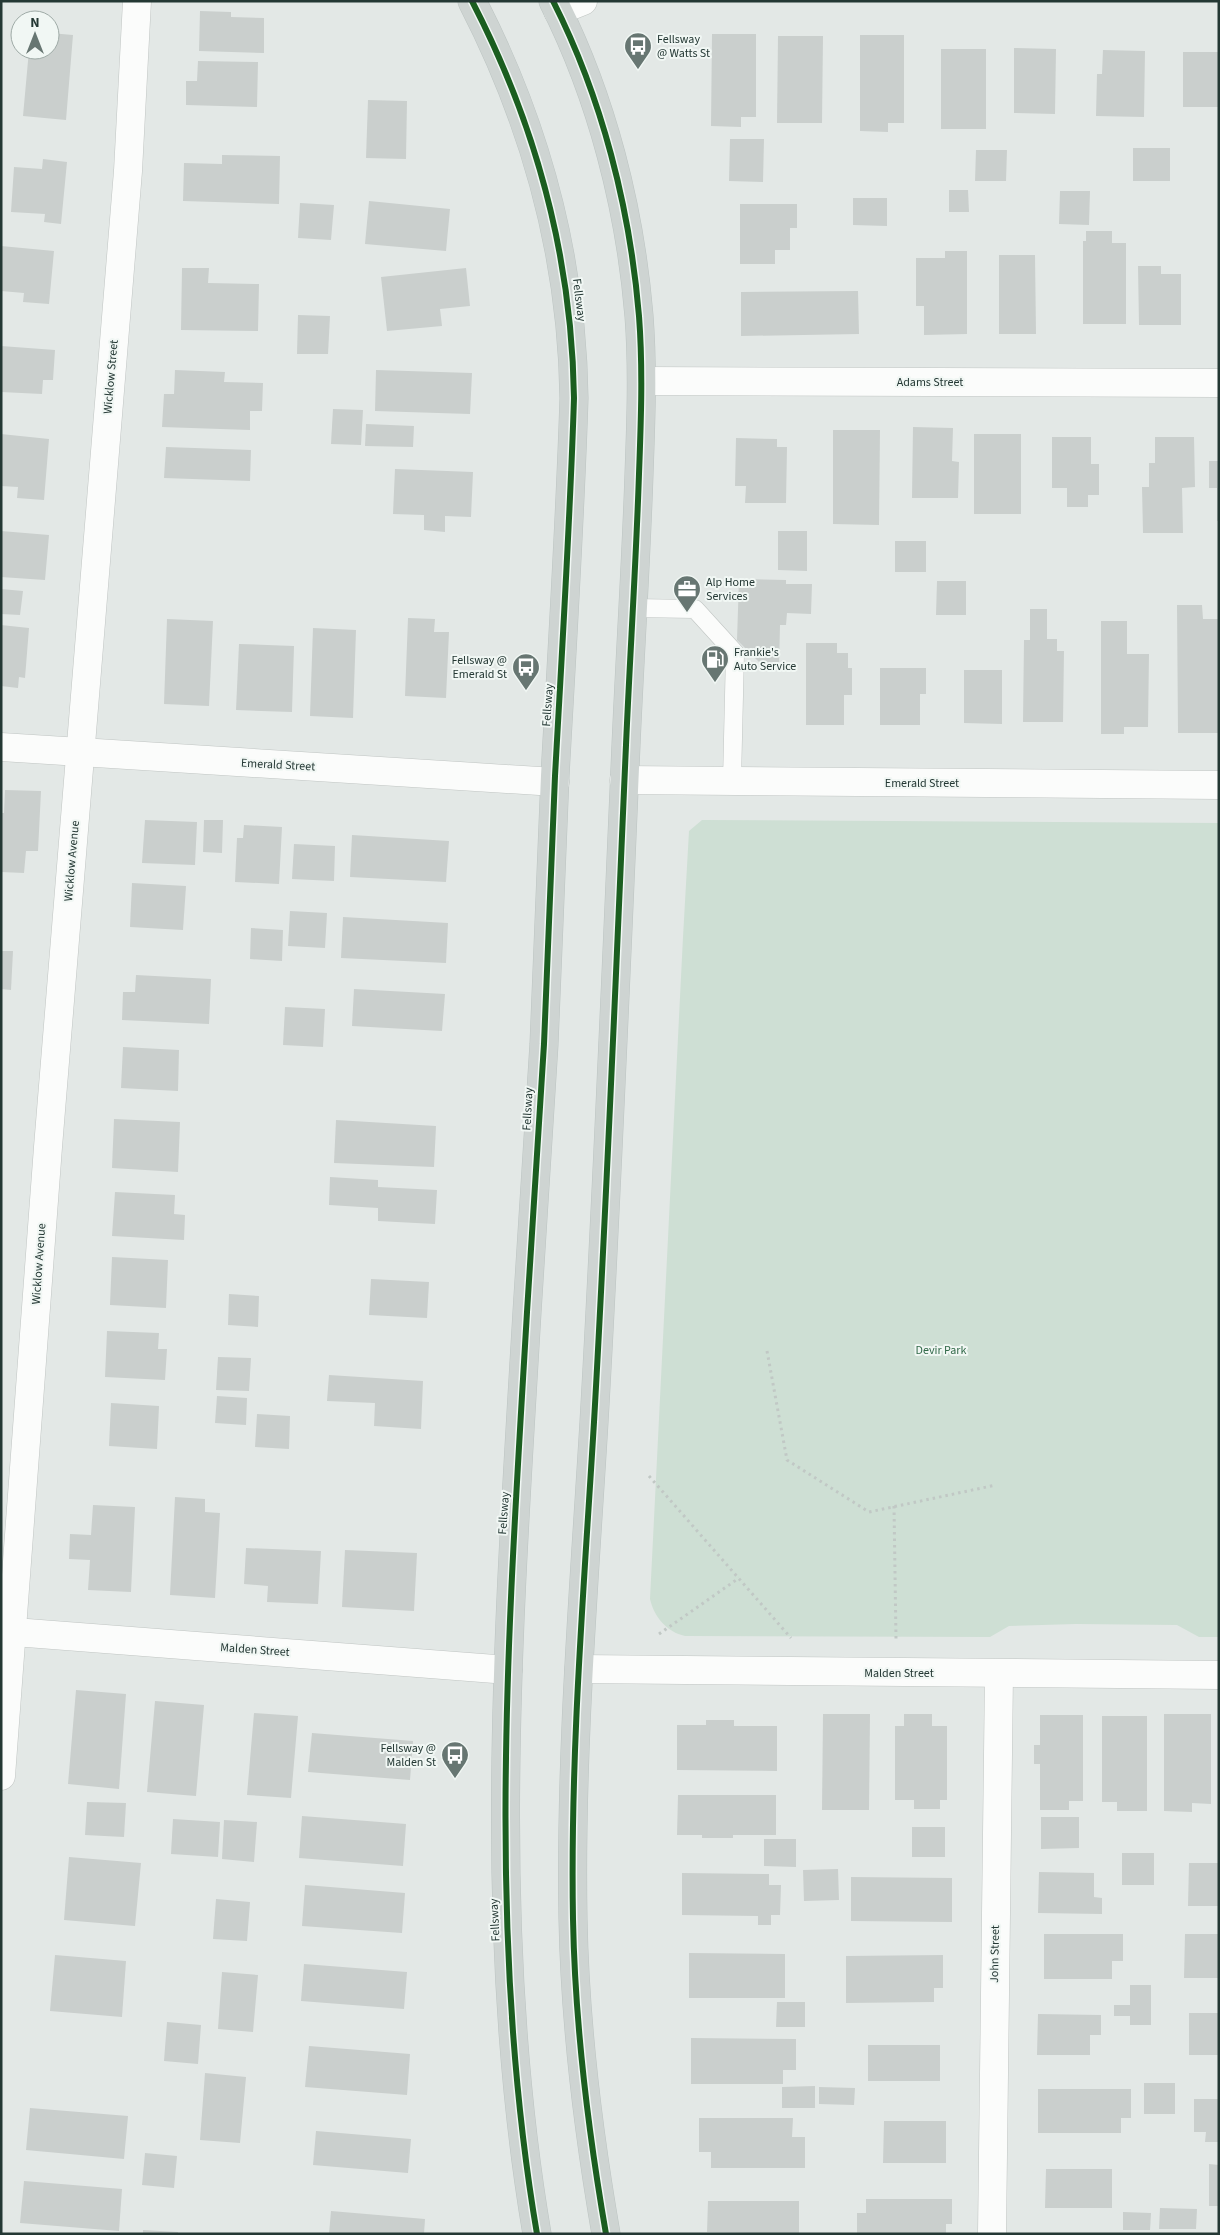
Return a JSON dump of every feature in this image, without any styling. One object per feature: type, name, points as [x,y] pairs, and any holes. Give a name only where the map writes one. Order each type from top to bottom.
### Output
[{"type":"main road","name":"Fellsway","points":[[472,1],[504,67],[539,160],[561,251],[569,306],[574,364],[566,609],[555,782],[544,1048],[511,1582],[508,1670],[505,1848],[506,1917],[514,2055],[522,2130],[537,2234]]},
{"type":"main road","points":[[556,6],[597,111],[624,210],[634,267],[642,381],[608,1151],[579,1669],[572,1876],[575,1970],[582,2070],[606,2234]]},
{"type":"street","name":"Wicklow Street","points":[[81,753],[128,171],[138,1]]},
{"type":"street","points":[[556,6],[583,1]]},
{"type":"street","name":"Adams Street","points":[[642,381],[1219,383]]},
{"type":"street","name":"Emerald Street","points":[[1,747],[555,782]]},
{"type":"street","name":"Wicklow Avenue","points":[[1,1776],[6,1632],[81,753]]},
{"type":"street","name":"Emerald Street","points":[[624,780],[1219,785]]},
{"type":"street","name":"Malden Street","points":[[6,1632],[508,1670]]},
{"type":"street","name":"Malden Street","points":[[579,1669],[1219,1675]]},
{"type":"street","name":"John Street","points":[[992,2234],[999,1674]]},
{"type":"lane","points":[[633,608],[695,609],[735,653],[732,781]]},
{"type":"path","points":[[767,1351],[787,1460],[869,1512],[996,1485]]},
{"type":"path","points":[[648,1476],[795,1642]]},
{"type":"path","points":[[894,1506],[896,1642]]},
{"type":"path","points":[[659,1634],[740,1578]]},
{"type":"green space","name":"Devir Park","points":[[702,820],[1219,823],[1219,1637],[1199,1637],[1177,1625],[1076,1624],[1009,1626],[990,1637],[685,1636],[672,1631],[658,1618],[650,1599],[683,937],[689,831]]},
{"type":"building","points":[[200,11],[231,12],[231,17],[264,18],[264,53],[199,51]]},
{"type":"building","points":[[60,34],[73,35],[66,120],[23,116],[28,60],[60,60]]},
{"type":"building","points":[[712,34],[756,34],[756,117],[741,117],[741,127],[711,126]]},
{"type":"building","points":[[860,35],[904,35],[904,123],[888,123],[888,132],[860,131]]},
{"type":"building","points":[[778,36],[823,36],[822,123],[777,123]]},
{"type":"building","points":[[1014,48],[1056,49],[1055,114],[1014,113]]},
{"type":"building","points":[[941,49],[986,49],[986,129],[941,129]]},
{"type":"building","points":[[1103,50],[1145,51],[1144,117],[1096,116],[1097,74],[1102,74]]},
{"type":"building","points":[[1183,52],[1218,52],[1219,107],[1183,107]]},
{"type":"building","points":[[198,61],[258,62],[257,107],[186,105],[186,81],[197,81]]},
{"type":"building","points":[[368,100],[407,101],[406,159],[366,158]]},
{"type":"building","points":[[730,139],[764,139],[763,182],[729,181]]},
{"type":"building","points":[[1133,148],[1170,148],[1170,181],[1133,181]]},
{"type":"building","points":[[976,150],[1007,150],[1006,181],[975,181]]},
{"type":"building","points":[[222,155],[280,156],[279,204],[183,201],[184,163],[222,164]]},
{"type":"building","points":[[43,159],[67,162],[61,224],[44,222],[45,214],[11,212],[14,167],[42,169]]},
{"type":"building","points":[[949,190],[968,190],[969,212],[949,212]]},
{"type":"building","points":[[1060,191],[1090,191],[1089,225],[1059,224]]},
{"type":"building","points":[[853,198],[887,198],[887,226],[853,225]]},
{"type":"building","points":[[369,201],[450,209],[446,251],[365,244]]},
{"type":"building","points":[[300,203],[334,205],[331,240],[298,238]]},
{"type":"building","points":[[740,204],[797,204],[797,228],[790,228],[790,250],[775,250],[775,264],[740,264]]},
{"type":"building","points":[[1086,231],[1112,231],[1112,243],[1126,243],[1126,324],[1083,324],[1083,241],[1086,241]]},
{"type":"building","points":[[1,246],[54,251],[49,304],[23,302],[24,293],[1,291]]},
{"type":"building","points":[[945,251],[967,251],[967,334],[924,335],[924,306],[916,306],[916,258],[945,258]]},
{"type":"building","points":[[999,255],[1035,255],[1036,334],[999,334]]},
{"type":"building","points":[[1138,266],[1161,266],[1161,274],[1181,274],[1181,325],[1139,325]]},
{"type":"building","points":[[182,268],[209,268],[208,283],[259,284],[258,331],[181,330]]},
{"type":"building","points":[[466,268],[470,306],[440,309],[442,326],[387,331],[381,277]]},
{"type":"building","points":[[858,291],[859,334],[741,336],[741,292]]},
{"type":"building","points":[[298,315],[330,316],[328,354],[297,354]]},
{"type":"building","points":[[1,346],[55,350],[53,380],[43,380],[42,394],[1,392]]},
{"type":"building","points":[[175,370],[225,372],[224,382],[263,383],[262,411],[250,411],[250,430],[162,427],[164,394],[174,394]]},
{"type":"building","points":[[376,370],[472,373],[470,414],[375,411]]},
{"type":"building","points":[[333,409],[363,410],[361,445],[331,444]]},
{"type":"building","points":[[366,424],[414,426],[413,447],[365,446]]},
{"type":"building","points":[[913,427],[953,428],[952,461],[959,462],[958,498],[912,498]]},
{"type":"building","points":[[833,430],[880,430],[879,525],[833,524]]},
{"type":"building","points":[[1,434],[49,439],[44,500],[17,498],[18,487],[1,486]]},
{"type":"building","points":[[974,434],[1021,434],[1021,514],[974,514]]},
{"type":"building","points":[[1052,437],[1091,437],[1091,464],[1099,464],[1099,495],[1088,495],[1088,507],[1067,507],[1067,488],[1052,488]]},
{"type":"building","points":[[1155,437],[1194,437],[1195,487],[1182,488],[1183,533],[1143,533],[1142,487],[1149,487],[1149,463],[1155,463]]},
{"type":"building","points":[[736,438],[777,439],[777,447],[787,447],[786,503],[745,503],[746,486],[735,486]]},
{"type":"building","points":[[166,447],[251,450],[250,481],[164,478]]},
{"type":"building","points":[[1209,461],[1219,461],[1219,521],[1217,521],[1217,488],[1209,488]]},
{"type":"building","points":[[395,469],[473,472],[471,517],[445,516],[445,532],[424,530],[424,515],[393,514]]},
{"type":"building","points":[[1,531],[49,535],[45,580],[1,577]]},
{"type":"building","points":[[778,531],[807,531],[807,571],[778,570]]},
{"type":"building","points":[[895,541],[926,541],[926,572],[895,572]]},
{"type":"building","points":[[739,579],[786,580],[786,584],[812,584],[811,614],[787,613],[786,625],[780,625],[779,668],[764,667],[737,640]]},
{"type":"building","points":[[937,581],[966,581],[966,615],[936,615]]},
{"type":"building","points":[[1,589],[23,591],[20,615],[1,614]]},
{"type":"building","points":[[1177,605],[1202,605],[1203,619],[1219,619],[1219,733],[1178,733]]},
{"type":"building","points":[[1030,609],[1047,609],[1047,639],[1057,639],[1057,651],[1064,651],[1063,722],[1023,722],[1024,640],[1030,640]]},
{"type":"building","points":[[408,618],[435,619],[434,632],[449,632],[446,698],[405,696]]},
{"type":"building","points":[[167,619],[213,621],[209,706],[164,704]]},
{"type":"building","points":[[1101,621],[1127,621],[1127,654],[1149,654],[1148,727],[1124,727],[1124,734],[1101,734]]},
{"type":"building","points":[[1,625],[29,628],[25,678],[19,677],[18,688],[1,686]]},
{"type":"building","points":[[313,628],[356,630],[353,718],[310,716]]},
{"type":"building","points":[[806,643],[837,643],[837,653],[848,653],[848,668],[852,668],[852,695],[844,695],[844,725],[806,725]]},
{"type":"building","points":[[239,644],[294,646],[292,712],[236,710]]},
{"type":"building","points":[[880,668],[926,668],[926,694],[920,694],[920,725],[880,725]]},
{"type":"building","points":[[964,670],[1002,670],[1002,724],[964,723]]},
{"type":"building","points":[[5,790],[41,791],[38,851],[26,851],[24,873],[1,872],[1,813],[4,813]]},
{"type":"building","points":[[145,820],[197,822],[195,865],[142,863]]},
{"type":"building","points":[[204,820],[223,820],[222,853],[203,852]]},
{"type":"building","points":[[244,825],[282,827],[279,884],[235,882],[237,838],[243,838]]},
{"type":"building","points":[[352,835],[449,841],[446,882],[350,877]]},
{"type":"building","points":[[294,844],[335,846],[334,881],[292,879]]},
{"type":"building","points":[[132,883],[186,886],[183,930],[130,927]]},
{"type":"building","points":[[290,911],[327,913],[325,948],[288,946]]},
{"type":"building","points":[[343,917],[448,923],[446,963],[341,958]]},
{"type":"building","points":[[251,928],[283,930],[282,961],[250,959]]},
{"type":"building","points":[[1,951],[13,951],[11,990],[1,989]]},
{"type":"building","points":[[136,975],[211,979],[209,1024],[122,1020],[123,992],[135,992]]},
{"type":"building","points":[[354,989],[445,994],[442,1031],[352,1026]]},
{"type":"building","points":[[285,1007],[325,1009],[323,1047],[283,1045]]},
{"type":"building","points":[[123,1047],[179,1050],[178,1091],[121,1088]]},
{"type":"building","points":[[114,1119],[180,1122],[178,1172],[112,1168]]},
{"type":"building","points":[[336,1120],[436,1126],[434,1167],[334,1163]]},
{"type":"building","points":[[330,1177],[378,1180],[378,1187],[437,1190],[435,1224],[378,1221],[378,1208],[329,1205]]},
{"type":"building","points":[[115,1192],[175,1195],[174,1214],[185,1215],[184,1240],[112,1236]]},
{"type":"building","points":[[112,1257],[168,1260],[166,1308],[110,1305]]},
{"type":"building","points":[[371,1279],[429,1282],[427,1318],[369,1315]]},
{"type":"building","points":[[229,1294],[259,1296],[258,1327],[228,1325]]},
{"type":"building","points":[[107,1331],[159,1333],[158,1349],[167,1349],[165,1380],[105,1377]]},
{"type":"building","points":[[218,1357],[251,1358],[249,1391],[216,1390]]},
{"type":"building","points":[[329,1375],[423,1381],[421,1429],[374,1426],[375,1403],[327,1401]]},
{"type":"building","points":[[217,1396],[247,1398],[246,1425],[215,1423]]},
{"type":"building","points":[[111,1403],[159,1406],[157,1449],[109,1446]]},
{"type":"building","points":[[257,1414],[290,1416],[289,1449],[255,1447]]},
{"type":"building","points":[[175,1497],[205,1499],[205,1512],[220,1513],[215,1598],[170,1595]]},
{"type":"building","points":[[93,1505],[135,1507],[131,1592],[88,1590],[90,1560],[69,1559],[70,1534],[91,1535]]},
{"type":"building","points":[[246,1548],[321,1551],[318,1604],[267,1602],[268,1586],[244,1584]]},
{"type":"building","points":[[345,1550],[417,1553],[414,1611],[342,1607]]},
{"type":"building","points":[[76,1690],[126,1694],[119,1789],[68,1784]]},
{"type":"building","points":[[155,1701],[204,1705],[196,1796],[147,1792]]},
{"type":"building","points":[[254,1713],[298,1716],[291,1798],[247,1795]]},
{"type":"building","points":[[823,1714],[870,1714],[869,1810],[822,1810]]},
{"type":"building","points":[[904,1714],[932,1714],[932,1726],[947,1726],[947,1800],[940,1800],[940,1809],[914,1809],[914,1800],[895,1800],[895,1726],[904,1726]]},
{"type":"building","points":[[1164,1714],[1211,1714],[1211,1804],[1192,1803],[1192,1812],[1164,1811]]},
{"type":"building","points":[[1040,1715],[1083,1715],[1083,1801],[1069,1801],[1069,1810],[1040,1810],[1040,1764],[1034,1764],[1034,1745],[1040,1745]]},
{"type":"building","points":[[1102,1716],[1147,1716],[1147,1811],[1117,1811],[1117,1802],[1102,1802]]},
{"type":"building","points":[[706,1720],[734,1720],[734,1726],[777,1726],[777,1771],[677,1770],[677,1725],[706,1725]]},
{"type":"building","points":[[312,1733],[413,1741],[410,1780],[308,1772]]},
{"type":"building","points":[[678,1795],[776,1795],[776,1835],[733,1835],[733,1838],[702,1838],[702,1835],[677,1835]]},
{"type":"building","points":[[87,1802],[126,1803],[124,1837],[85,1835]]},
{"type":"building","points":[[302,1816],[406,1824],[403,1866],[299,1858]]},
{"type":"building","points":[[1041,1817],[1079,1817],[1079,1848],[1041,1849]]},
{"type":"building","points":[[173,1819],[220,1822],[218,1857],[171,1854]]},
{"type":"building","points":[[224,1820],[257,1822],[254,1862],[222,1859]]},
{"type":"building","points":[[912,1827],[945,1827],[945,1857],[912,1857]]},
{"type":"building","points":[[764,1839],[796,1839],[796,1867],[764,1866]]},
{"type":"building","points":[[1122,1853],[1154,1853],[1154,1885],[1122,1885]]},
{"type":"building","points":[[69,1857],[141,1863],[135,1926],[64,1920]]},
{"type":"building","points":[[1189,1863],[1219,1863],[1219,1906],[1188,1906]]},
{"type":"building","points":[[838,1869],[839,1900],[804,1901],[803,1870]]},
{"type":"building","points":[[1039,1872],[1094,1873],[1094,1897],[1102,1898],[1102,1914],[1038,1913]]},
{"type":"building","points":[[682,1873],[769,1874],[769,1885],[781,1885],[780,1915],[771,1915],[771,1925],[758,1925],[758,1916],[682,1915]]},
{"type":"building","points":[[851,1877],[952,1878],[952,1922],[851,1921]]},
{"type":"building","points":[[305,1885],[405,1893],[402,1933],[302,1926]]},
{"type":"building","points":[[216,1899],[250,1902],[247,1941],[213,1939]]},
{"type":"building","points":[[1044,1934],[1123,1934],[1123,1961],[1112,1961],[1112,1979],[1044,1979]]},
{"type":"building","points":[[1185,1934],[1219,1934],[1219,1978],[1184,1978]]},
{"type":"building","points":[[689,1953],[785,1954],[785,1998],[689,1998]]},
{"type":"building","points":[[55,1955],[126,1961],[122,2017],[50,2011]]},
{"type":"building","points":[[943,1955],[943,1988],[934,1988],[934,2002],[846,2003],[846,1956]]},
{"type":"building","points":[[304,1964],[407,1972],[404,2009],[301,2001]]},
{"type":"building","points":[[222,1972],[258,1975],[253,2032],[218,2029]]},
{"type":"building","points":[[1130,1985],[1151,1985],[1151,2025],[1130,2025],[1130,2016],[1114,2016],[1114,2005],[1130,2005]]},
{"type":"building","points":[[777,2002],[805,2002],[805,2027],[776,2027]]},
{"type":"building","points":[[1189,2013],[1219,2013],[1219,2055],[1189,2055]]},
{"type":"building","points":[[1038,2014],[1101,2015],[1101,2035],[1090,2035],[1090,2055],[1037,2055]]},
{"type":"building","points":[[167,2022],[201,2025],[198,2064],[164,2061]]},
{"type":"building","points":[[691,2038],[796,2039],[796,2070],[783,2070],[783,2084],[691,2084]]},
{"type":"building","points":[[868,2045],[940,2045],[940,2081],[868,2081]]},
{"type":"building","points":[[309,2046],[410,2054],[407,2095],[305,2087]]},
{"type":"building","points":[[205,2073],[246,2077],[240,2143],[200,2140]]},
{"type":"building","points":[[1144,2083],[1175,2083],[1175,2114],[1144,2114]]},
{"type":"building","points":[[815,2086],[815,2108],[782,2108],[782,2087]]},
{"type":"building","points":[[819,2087],[855,2088],[854,2105],[819,2104]]},
{"type":"building","points":[[1038,2089],[1131,2089],[1131,2118],[1121,2118],[1121,2133],[1038,2133]]},
{"type":"building","points":[[1194,2099],[1219,2099],[1219,2142],[1205,2142],[1206,2132],[1194,2132]]},
{"type":"building","points":[[30,2108],[128,2116],[124,2159],[26,2150]]},
{"type":"building","points":[[699,2118],[793,2118],[792,2137],[805,2137],[805,2168],[711,2168],[711,2152],[699,2152]]},
{"type":"building","points":[[884,2121],[946,2121],[946,2163],[883,2163]]},
{"type":"building","points":[[316,2131],[411,2139],[408,2173],[313,2165]]},
{"type":"building","points":[[145,2153],[177,2156],[174,2188],[142,2185]]},
{"type":"building","points":[[1209,2164],[1219,2165],[1219,2206],[1209,2206]]},
{"type":"building","points":[[1046,2169],[1112,2169],[1112,2208],[1045,2208]]},
{"type":"building","points":[[24,2181],[122,2189],[119,2231],[20,2223]]},
{"type":"building","points":[[866,2199],[952,2199],[952,2224],[946,2224],[946,2234],[857,2234],[857,2213],[866,2213]]},
{"type":"building","points":[[708,2201],[799,2201],[799,2234],[707,2232]]},
{"type":"building","points":[[1160,2208],[1197,2209],[1196,2229],[1159,2229]]},
{"type":"building","points":[[331,2211],[425,2219],[424,2234],[329,2234]]},
{"type":"building","points":[[1123,2212],[1151,2213],[1150,2230],[1123,2230]]},
{"type":"building","points":[[143,2230],[178,2232],[178,2234],[143,2234]]},
{"type":"cycle path","points":[[472,1],[495,48],[515,96],[532,144],[546,194],[558,244],[566,294],[572,346],[574,398],[544,1044],[514,1543],[506,1774],[506,1889],[511,2004],[521,2119],[537,2234]]},
{"type":"cycle path","points":[[553,1],[586,76],[611,154],[621,194],[635,275],[641,355],[638,508],[607,1169],[579,1671],[574,1795],[573,1919],[576,1998],[588,2117],[606,2234]]},
{"type":"place","name":"Fellsway @ Watts St","points":[[638,70]]},
{"type":"place","name":"Alp Home Services","points":[[687,613]]},
{"type":"place","name":"Frankie's Auto Service","points":[[715,683]]},
{"type":"place","name":"Fellsway @ Emerald St","points":[[526,691]]},
{"type":"place","name":"Fellsway @ Malden St","points":[[455,1779]]}]
